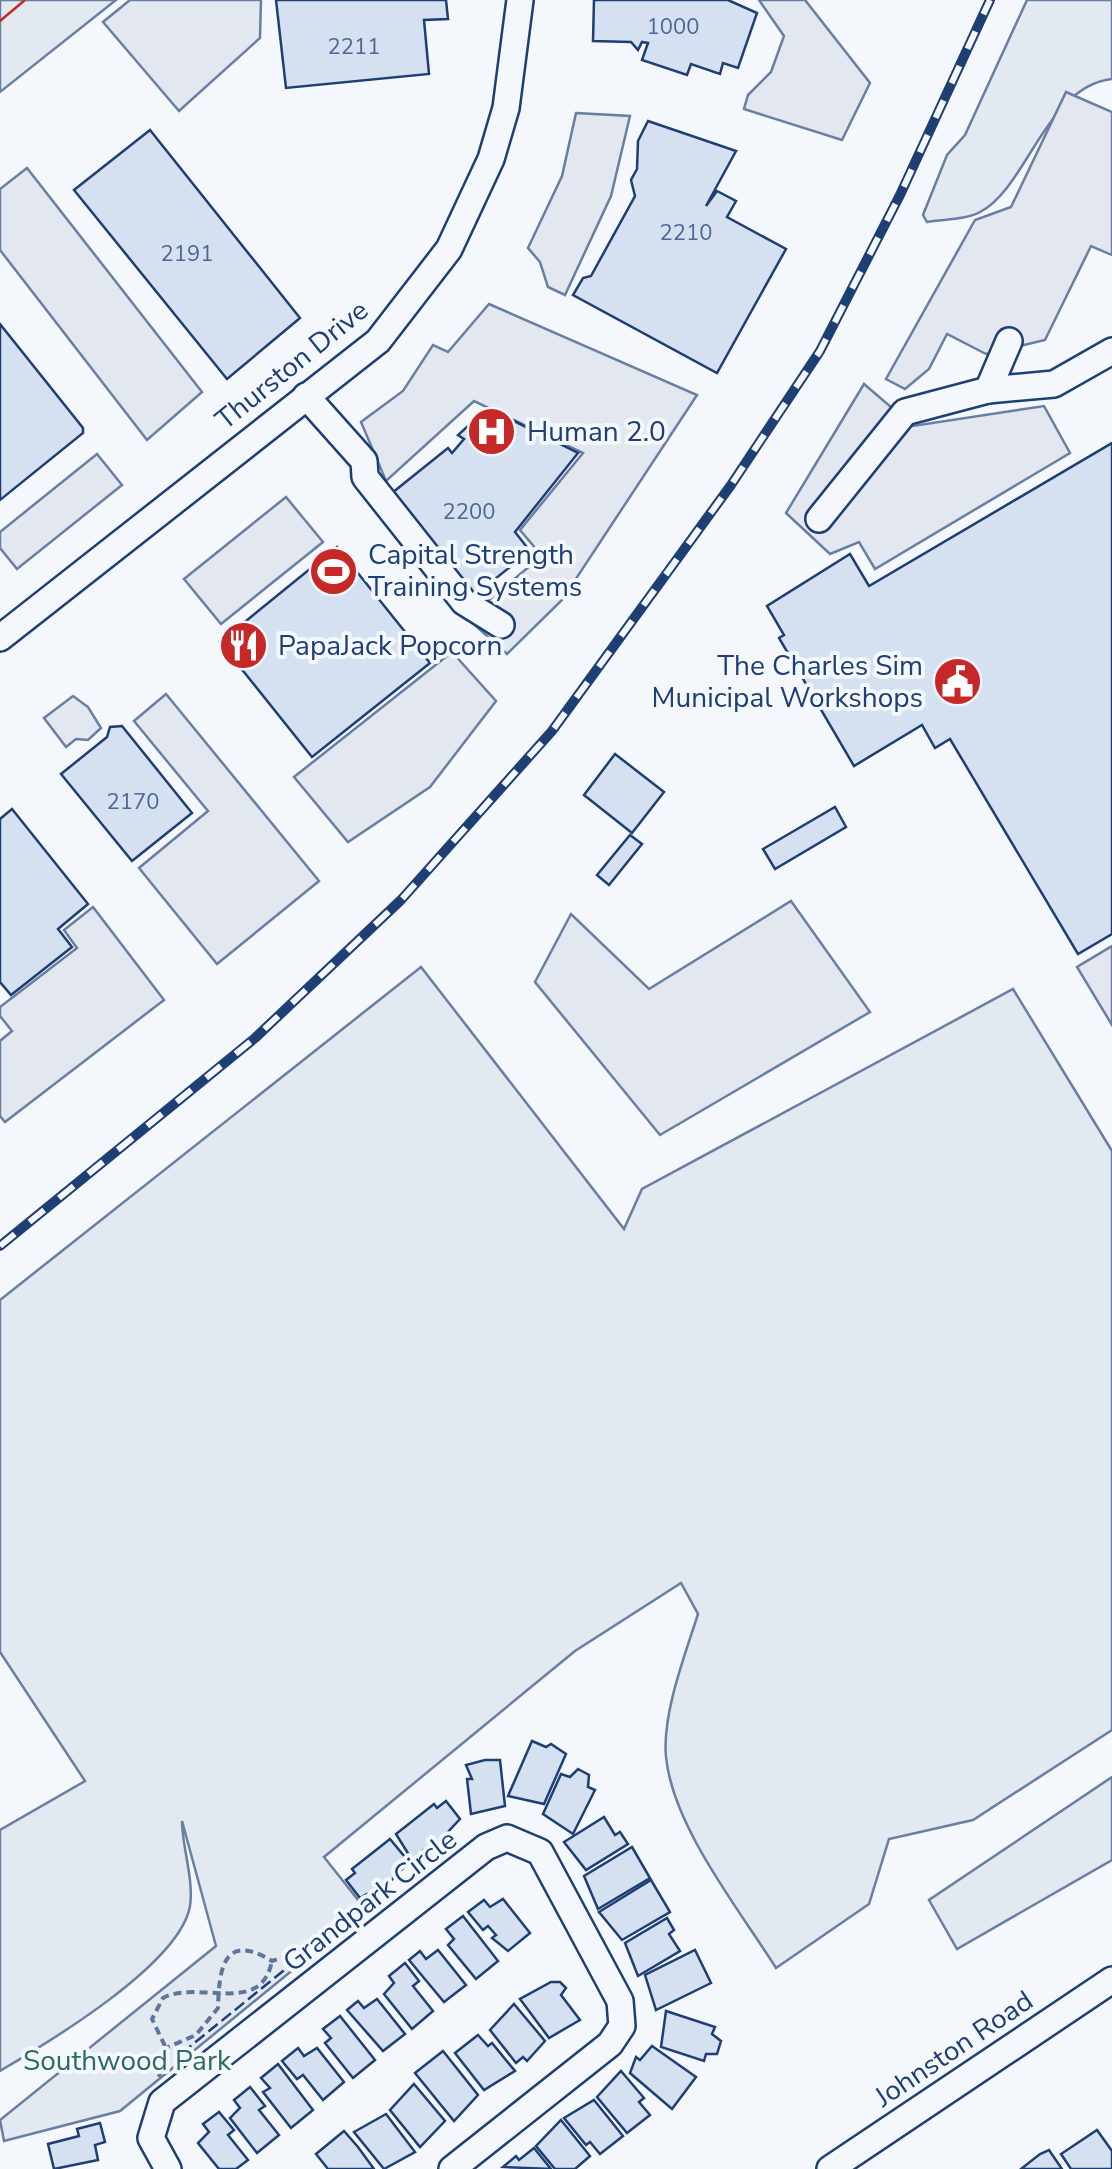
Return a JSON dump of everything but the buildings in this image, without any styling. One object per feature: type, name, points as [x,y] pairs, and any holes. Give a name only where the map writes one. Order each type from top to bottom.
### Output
[{"type":"street","name":"Thurston Drive","points":[[0,638],[378,340],[449,249],[491,159],[506,108],[520,0]]},
{"type":"street","points":[[988,390],[1009,341]]},
{"type":"street","points":[[819,519],[904,412],[988,390],[1054,384],[1112,351]]},
{"type":"street","points":[[306,396],[364,461],[364,477],[464,602],[501,625]]},
{"type":"street","name":"Grandpark Circle","points":[[162,2102],[486,1848],[507,1838],[540,1852],[620,2001],[622,2026],[610,2044],[452,2169]]},
{"type":"street","name":"Johnston Road","points":[[830,2169],[1112,1980]]},
{"type":"street","points":[[162,2102],[151,2138],[168,2169]]},
{"type":"path","points":[[166,2048],[209,2023],[218,2008],[216,1979],[222,1962],[238,1951],[252,1951],[272,1961],[321,1944],[349,1955]]},
{"type":"path","points":[[162,2102],[159,2071],[166,2048],[152,2018],[163,1998],[190,1990],[219,1995],[250,1992],[270,1974],[272,1961]]},
{"type":"green space","points":[[0,0],[116,0],[0,92]]},
{"type":"green space","points":[[1027,0],[1112,0],[1112,79],[1089,86],[1070,99],[996,200],[974,215],[927,222],[923,215],[947,155],[965,135]]},
{"type":"green space","name":"Southwood Park","points":[[421,967],[624,1229],[642,1189],[1013,989],[1112,1151],[1112,1730],[973,1820],[889,1839],[869,1904],[776,1968],[694,1839],[671,1784],[666,1757],[667,1722],[698,1614],[681,1583],[575,1651],[324,1857],[366,1910],[120,2111],[4,2141],[0,2120],[216,1946],[182,1821],[191,1896],[181,1929],[163,1952],[110,1999],[0,2071],[0,1830],[85,1781],[0,1652],[0,1300]]},
{"type":"green space","points":[[1112,1777],[1112,1860],[957,1949],[929,1900]]},
{"type":"shaded area","points":[[130,0],[261,0],[260,38],[179,111],[103,22]]},
{"type":"shaded area","points":[[759,0],[805,0],[870,83],[842,140],[744,109],[748,95],[771,72],[784,36]]},
{"type":"shaded area","points":[[1066,92],[1112,112],[1112,255],[1091,246],[1045,340],[986,354],[947,334],[929,369],[905,389],[886,379],[975,220],[1011,207]]},
{"type":"shaded area","points":[[576,113],[630,116],[611,196],[565,295],[548,287],[540,262],[528,248],[562,176]]},
{"type":"shaded area","points":[[27,168],[202,392],[147,440],[0,250],[0,189]]},
{"type":"shaded area","points":[[489,304],[697,395],[562,600],[507,654],[467,618],[542,556],[520,530],[583,453],[474,401],[386,481],[361,422],[403,391],[433,345],[448,352]]},
{"type":"shaded area","points":[[864,384],[913,426],[1044,406],[1070,453],[875,569],[859,542],[830,554],[786,513]]},
{"type":"shaded area","points":[[97,454],[122,485],[17,569],[0,548],[0,532]]},
{"type":"shaded area","points":[[286,497],[323,542],[221,624],[184,579]]},
{"type":"shaded area","points":[[452,652],[496,701],[430,787],[348,842],[294,777]]},
{"type":"shaded area","points":[[166,694],[319,881],[217,964],[139,868],[208,811],[134,721]]},
{"type":"shaded area","points":[[73,696],[88,707],[101,728],[88,740],[76,739],[66,747],[44,718]]},
{"type":"shaded area","points":[[791,901],[870,1012],[660,1135],[535,982],[571,914],[649,989]]},
{"type":"shaded area","points":[[93,907],[164,1000],[5,1122],[0,1116],[0,1041],[12,1031],[0,1016],[0,1007],[77,948],[64,930]]},
{"type":"shaded area","points":[[1112,946],[1112,1025],[1077,967]]},
{"type":"railway","points":[[0,1246],[255,1038],[401,900],[552,731],[731,485],[820,351],[900,195],[990,0]]},
{"type":"fence","points":[[182,2053],[288,1967]]},
{"type":"power","points":[[0,21],[25,0]]},
{"type":"place","name":"Human 2.0","points":[[492,432]]},
{"type":"place","name":"Capital Strength Training Systems","points":[[333,571]]},
{"type":"place","name":"PapaJack Popcorn","points":[[243,646]]},
{"type":"place","name":"The Charles Sim Municipal Workshops","points":[[958,682]]}]
